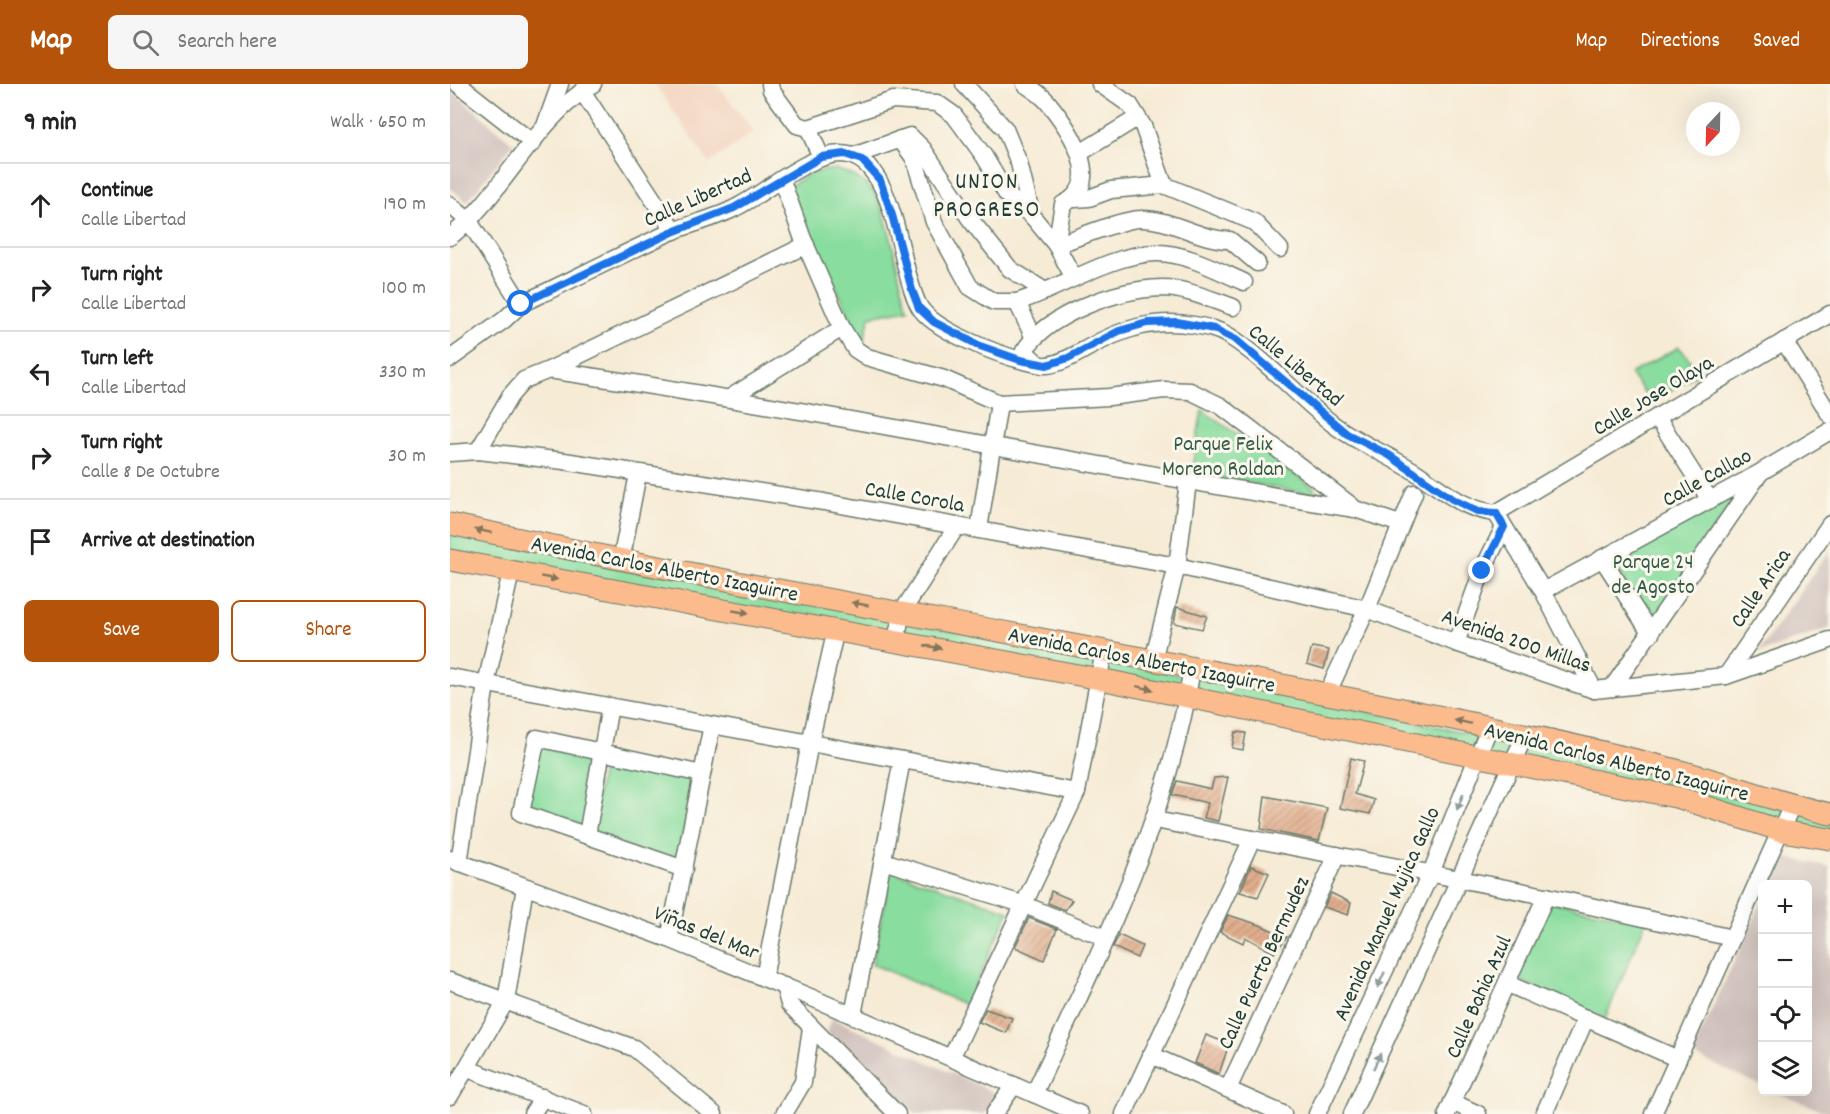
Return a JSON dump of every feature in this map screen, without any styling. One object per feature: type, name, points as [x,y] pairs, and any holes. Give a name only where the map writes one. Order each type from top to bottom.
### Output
[{"type":"main road","name":"Avenida Carlos Alberto Izaguirre","points":[[450,524],[621,561],[1153,660],[1525,735],[1683,771],[1792,805],[1830,814]]},
{"type":"main road","name":"Avenida Carlos Alberto Izaguirre","points":[[450,560],[1100,679],[1680,798],[1782,831],[1830,839]]},
{"type":"street","points":[[545,127],[560,84]]},
{"type":"street","points":[[770,84],[771,90],[797,125],[808,128],[893,100],[937,104],[954,115],[984,156],[1007,195],[1032,216],[1056,245],[1074,278]]},
{"type":"street","points":[[964,84],[1005,129],[1019,163],[1032,216]]},
{"type":"street","points":[[1024,84],[1049,103],[1080,153],[1082,186],[1075,199]]},
{"type":"street","points":[[1100,84],[1130,105],[1164,185]]},
{"type":"street","points":[[461,85],[533,143]]},
{"type":"street","points":[[450,237],[469,221],[545,127],[587,87],[675,231]]},
{"type":"street","points":[[1080,153],[1137,118]]},
{"type":"street","points":[[808,128],[821,157]]},
{"type":"street","points":[[853,156],[910,136],[923,149],[970,219],[1010,269],[1045,291]]},
{"type":"street","points":[[900,139],[914,158],[934,222],[970,287],[994,302],[1017,302],[1125,259],[1157,252],[1200,262],[1244,282]]},
{"type":"street","name":"Calle Libertad","points":[[450,358],[504,320],[521,304],[675,231],[734,208],[821,157],[845,154],[862,160],[880,180],[919,308],[934,322],[980,346],[1047,365],[1068,358],[1119,331],[1147,323],[1177,322],[1214,329],[1236,340],[1347,434],[1389,455],[1452,499],[1500,520]]},
{"type":"street","points":[[782,181],[806,245],[842,328],[855,349],[867,357],[944,379],[999,403],[1109,398],[1164,390],[1190,391],[1221,406],[1355,509]]},
{"type":"street","points":[[1056,245],[1063,204],[1111,190],[1164,185],[1254,222],[1280,249]]},
{"type":"street","points":[[450,205],[469,221],[521,304]]},
{"type":"street","points":[[1056,245],[1140,219],[1183,227],[1214,240],[1230,240],[1257,263]]},
{"type":"street","points":[[477,451],[510,396],[524,380],[806,245]]},
{"type":"street","points":[[1037,363],[1024,351],[1033,336],[1081,309],[1117,293],[1164,288],[1233,307]]},
{"type":"street","points":[[1017,302],[1033,336]]},
{"type":"street","name":"Calle Jose Olaya","points":[[1500,520],[1657,417],[1830,314]]},
{"type":"street","points":[[732,397],[842,328]]},
{"type":"street","points":[[1784,341],[1830,415]]},
{"type":"street","points":[[549,370],[732,397],[993,448],[1355,509],[1400,524]]},
{"type":"street","points":[[979,530],[999,403]]},
{"type":"street","points":[[1657,417],[1710,500]]},
{"type":"street","name":"Calle Callao","points":[[1543,591],[1761,472],[1830,431]]},
{"type":"street","name":"Calle Corola","points":[[450,453],[477,451],[564,461],[824,501],[1177,566],[1367,609]]},
{"type":"street","points":[[1612,688],[1761,472]]},
{"type":"street","points":[[621,561],[638,474]]},
{"type":"street","points":[[1153,660],[1177,566],[1188,482]]},
{"type":"street","points":[[1327,694],[1367,609],[1414,494]]},
{"type":"street","points":[[1500,520],[1543,591],[1594,690]]},
{"type":"street","points":[[1456,643],[1500,520]]},
{"type":"street","name":"Calle Arica","points":[[1726,676],[1830,524]]},
{"type":"street","points":[[896,640],[902,612],[957,526]]},
{"type":"street","points":[[1602,558],[1651,633]]},
{"type":"street","points":[[454,861],[486,684],[511,572]]},
{"type":"street","name":"Avenida 200 Millas","points":[[1367,609],[1456,643],[1594,690],[1726,676],[1830,640]]},
{"type":"street","points":[[764,978],[810,743],[836,629]]},
{"type":"street","points":[[951,1058],[1077,792],[1104,651]]},
{"type":"street","points":[[1034,1094],[1106,938],[1155,820],[1187,697],[1192,668]]},
{"type":"street","points":[[450,677],[1077,792]]},
{"type":"street","points":[[587,835],[610,706]]},
{"type":"street","points":[[669,939],[712,725]]},
{"type":"street","name":"Avenida Manuel Mujica Gallo","points":[[1317,1114],[1431,873],[1490,728]]},
{"type":"street","points":[[1352,1114],[1525,735]]},
{"type":"street","points":[[684,869],[521,813],[537,738],[702,774]]},
{"type":"street","points":[[853,1015],[902,760]]},
{"type":"street","points":[[1653,1114],[1792,805]]},
{"type":"street","points":[[1155,820],[1460,878],[1732,938]]},
{"type":"street","points":[[1124,1114],[1252,839]]},
{"type":"street","name":"Calle Puerto Bermudez","points":[[1228,1089],[1337,855]]},
{"type":"street","name":"Viñas del Mar","points":[[454,861],[669,939],[853,1015],[1080,1114]]},
{"type":"street","points":[[883,861],[1022,904],[1106,938]]},
{"type":"street","points":[[450,1096],[506,1001],[525,887]]},
{"type":"street","name":"Calle Bahia Azul","points":[[1450,1108],[1546,896]]},
{"type":"street","points":[[450,981],[634,1048],[714,1114]]},
{"type":"street","points":[[1508,984],[1678,1059]]},
{"type":"street","points":[[784,986],[789,1004],[897,1114]]},
{"type":"street","points":[[1544,1114],[1586,1018]]},
{"type":"street","points":[[784,1114],[803,1082],[811,1028]]},
{"type":"street","points":[[1151,1055],[1283,1114]]},
{"type":"street","points":[[468,1069],[584,1114]]},
{"type":"street","points":[[993,1114],[1014,1085]]},
{"type":"street","points":[[532,1114],[543,1097]]},
{"type":"street","points":[[1450,1108],[1478,1114]]},
{"type":"shaded area","points":[[655,84],[717,84],[754,132],[709,163]]},
{"type":"shaded area","points":[[450,89],[513,144],[467,202],[450,188]]},
{"type":"shaded area","points":[[1830,549],[1830,628],[1758,653]]},
{"type":"shaded area","points":[[1784,857],[1830,867],[1830,1114],[1785,1096],[1812,1096],[1812,880],[1773,880]]},
{"type":"shaded area","points":[[1758,911],[1758,1084],[1691,1054]]},
{"type":"shaded area","points":[[832,1018],[999,1095],[985,1114],[916,1114],[827,1033]]},
{"type":"green space","points":[[835,169],[851,175],[870,188],[880,204],[908,309],[870,316],[862,349],[852,320],[788,187],[811,173]]},
{"type":"green space","points":[[1679,347],[1700,372],[1652,402],[1630,374]]},
{"type":"green space","name":"Parque Felix Moreno Roldan","points":[[1202,410],[1313,487],[1317,495],[1191,473]]},
{"type":"green space","name":"Parque 24 de Agosto","points":[[1731,496],[1735,497],[1652,623],[1614,566],[1614,561]]},
{"type":"green space","points":[[450,532],[1349,708],[1683,778],[1830,822],[1830,833],[450,551]]},
{"type":"green space","points":[[537,741],[597,752],[584,830],[523,812]]},
{"type":"green space","points":[[604,756],[696,776],[677,864],[591,835]]},
{"type":"green space","points":[[891,871],[1009,911],[966,1005],[872,964]]},
{"type":"green space","points":[[1549,902],[1646,921],[1605,1019],[1514,978]]},
{"type":"building","points":[[1177,607],[1207,616],[1202,629],[1174,623]]},
{"type":"building","points":[[1312,647],[1329,650],[1324,669],[1307,664]]},
{"type":"building","points":[[1235,732],[1246,733],[1243,750],[1232,748]]},
{"type":"building","points":[[1351,758],[1364,761],[1355,794],[1374,800],[1370,814],[1340,808]]},
{"type":"building","points":[[1228,777],[1218,821],[1204,818],[1208,803],[1172,795],[1177,781],[1211,789],[1214,778]]},
{"type":"building","points":[[1265,796],[1327,808],[1319,841],[1261,829]]},
{"type":"building","points":[[1251,866],[1269,873],[1258,897],[1240,892]]},
{"type":"building","points":[[1051,891],[1072,900],[1065,910],[1048,903]]},
{"type":"building","points":[[1331,893],[1351,903],[1348,915],[1324,907]]},
{"type":"building","points":[[1228,915],[1260,925],[1287,937],[1274,953],[1245,937],[1243,943],[1220,932]]},
{"type":"building","points":[[1029,918],[1057,929],[1044,960],[1015,947]]},
{"type":"building","points":[[1119,935],[1142,946],[1137,958],[1113,947]]},
{"type":"building","points":[[986,1009],[1012,1018],[1006,1033],[979,1022]]},
{"type":"building","points":[[1206,1035],[1229,1044],[1219,1074],[1195,1063]]},
{"type":"district","name":"UNION PROGRESO","points":[[987,194]]},
{"type":"route","points":[[521,304],[675,231],[734,208],[821,157],[845,154],[862,160],[880,180],[912,290],[919,308],[934,322],[980,346],[1020,360],[1047,365],[1068,358],[1119,331],[1147,323],[1177,322],[1214,329],[1226,334],[1347,434],[1389,455],[1452,499],[1479,512],[1496,513],[1504,527],[1482,571]]}]
